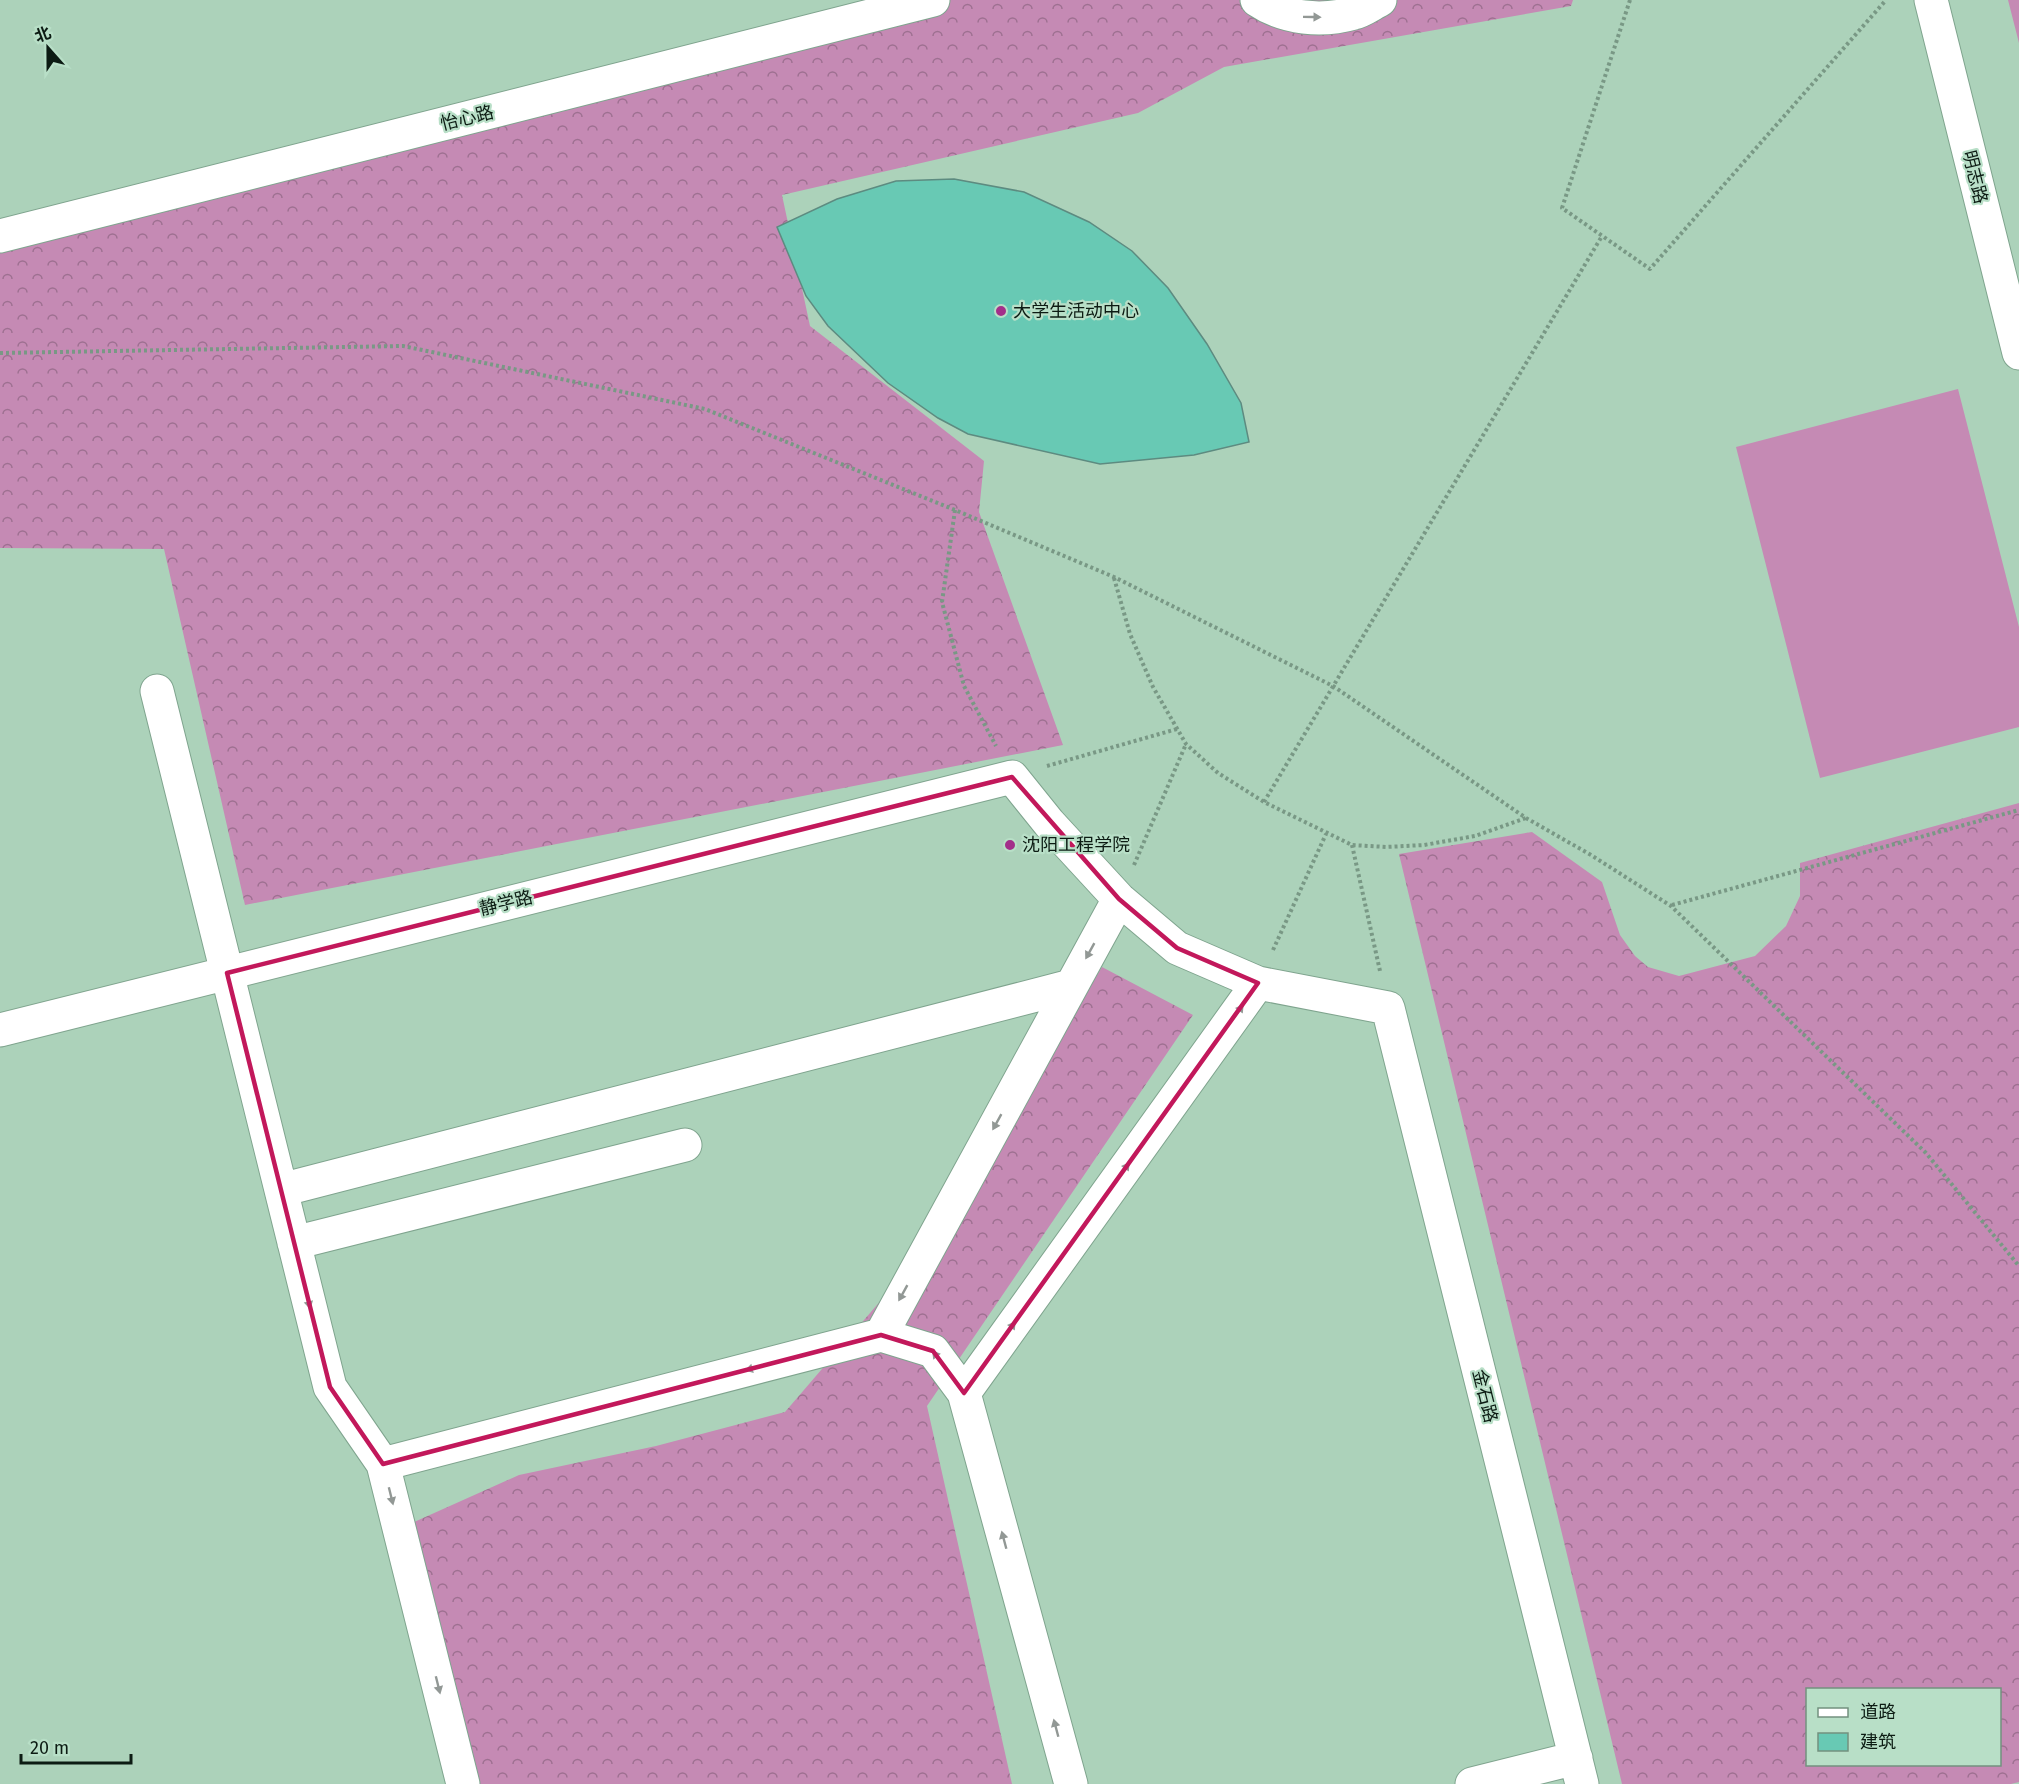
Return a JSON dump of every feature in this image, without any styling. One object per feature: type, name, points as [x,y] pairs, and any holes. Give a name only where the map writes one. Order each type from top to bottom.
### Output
[{"type":"street","name":"怡心路","points":[[0,236],[933,0]]},
{"type":"street","points":[[1257,0],[1271,9],[1309,19],[1355,13],[1380,0]]},
{"type":"street","name":"明志路","points":[[1930,0],[2019,354]]},
{"type":"street","points":[[157,692],[330,1387],[383,1464],[463,1784]]},
{"type":"street","points":[[1012,777],[1049,823],[1119,899],[1177,948],[1258,983],[1388,1008]]},
{"type":"street","name":"静学路","points":[[0,1030],[1012,777]]},
{"type":"street","points":[[881,1335],[1119,899]]},
{"type":"street","points":[[964,1393],[1258,983]]},
{"type":"street","points":[[280,1190],[1071,986]]},
{"type":"street","name":"金石路","points":[[1388,1008],[1579,1771]]},
{"type":"street","points":[[294,1243],[685,1145]]},
{"type":"street","points":[[383,1464],[881,1335],[933,1351],[964,1393],[1071,1784]]},
{"type":"street","points":[[1472,1784],[1579,1771]]},
{"type":"path","points":[[1630,0],[1562,208],[1650,269],[1886,0]]},
{"type":"path","points":[[1264,802],[1602,236]]},
{"type":"path","points":[[0,353],[403,346],[705,409],[1114,577],[1333,686],[1526,818],[1591,855],[1671,906],[1926,1153],[2019,1266]]},
{"type":"path","points":[[955,510],[942,602],[964,686],[1012,777],[1178,729]]},
{"type":"path","points":[[1114,577],[1130,634],[1152,687],[1186,744],[1218,773],[1264,802],[1352,846],[1424,845],[1475,836],[1526,818]]},
{"type":"path","points":[[1119,899],[1186,744]]},
{"type":"path","points":[[1671,906],[2019,810]]},
{"type":"path","points":[[1258,983],[1326,834]]},
{"type":"path","points":[[1352,846],[1388,1008]]},
{"type":"highlighted area","points":[[1012,777],[1119,899],[1177,948],[1258,983],[964,1393],[933,1351],[881,1335],[383,1464],[330,1387],[227,973]]},
{"type":"green space","points":[[937,0],[1573,0],[1571,6],[1224,67],[1138,113],[782,195],[810,326],[984,461],[979,512],[1063,745],[245,905],[164,549],[0,548],[0,225]]},
{"type":"green space","points":[[2008,0],[2019,0],[2019,43]]},
{"type":"green space","points":[[1958,389],[2019,627],[2019,727],[1820,778],[1736,447]]},
{"type":"green space","points":[[2019,803],[2019,1782],[2011,1784],[1622,1784],[1399,854],[1532,832],[1602,882],[1620,935],[1635,956],[1648,967],[1679,976],[1755,956],[1786,926],[1800,896],[1800,863]]},
{"type":"green space","points":[[1102,967],[1193,1015],[927,1406],[1012,1784],[475,1784],[403,1527],[519,1475],[656,1446],[785,1412],[943,1228]]},
{"type":"building","name":"大学生活动中心","points":[[954,179],[1024,192],[1089,222],[1132,251],[1168,288],[1207,344],[1241,403],[1249,442],[1194,455],[1100,464],[968,434],[938,418],[888,383],[828,326],[806,296],[777,227],[837,199],[896,181]]},
{"type":"place","name":"大学生活动中心","points":[[1001,311]]},
{"type":"place","name":"沈阳工程学院","points":[[1010,845]]}]
